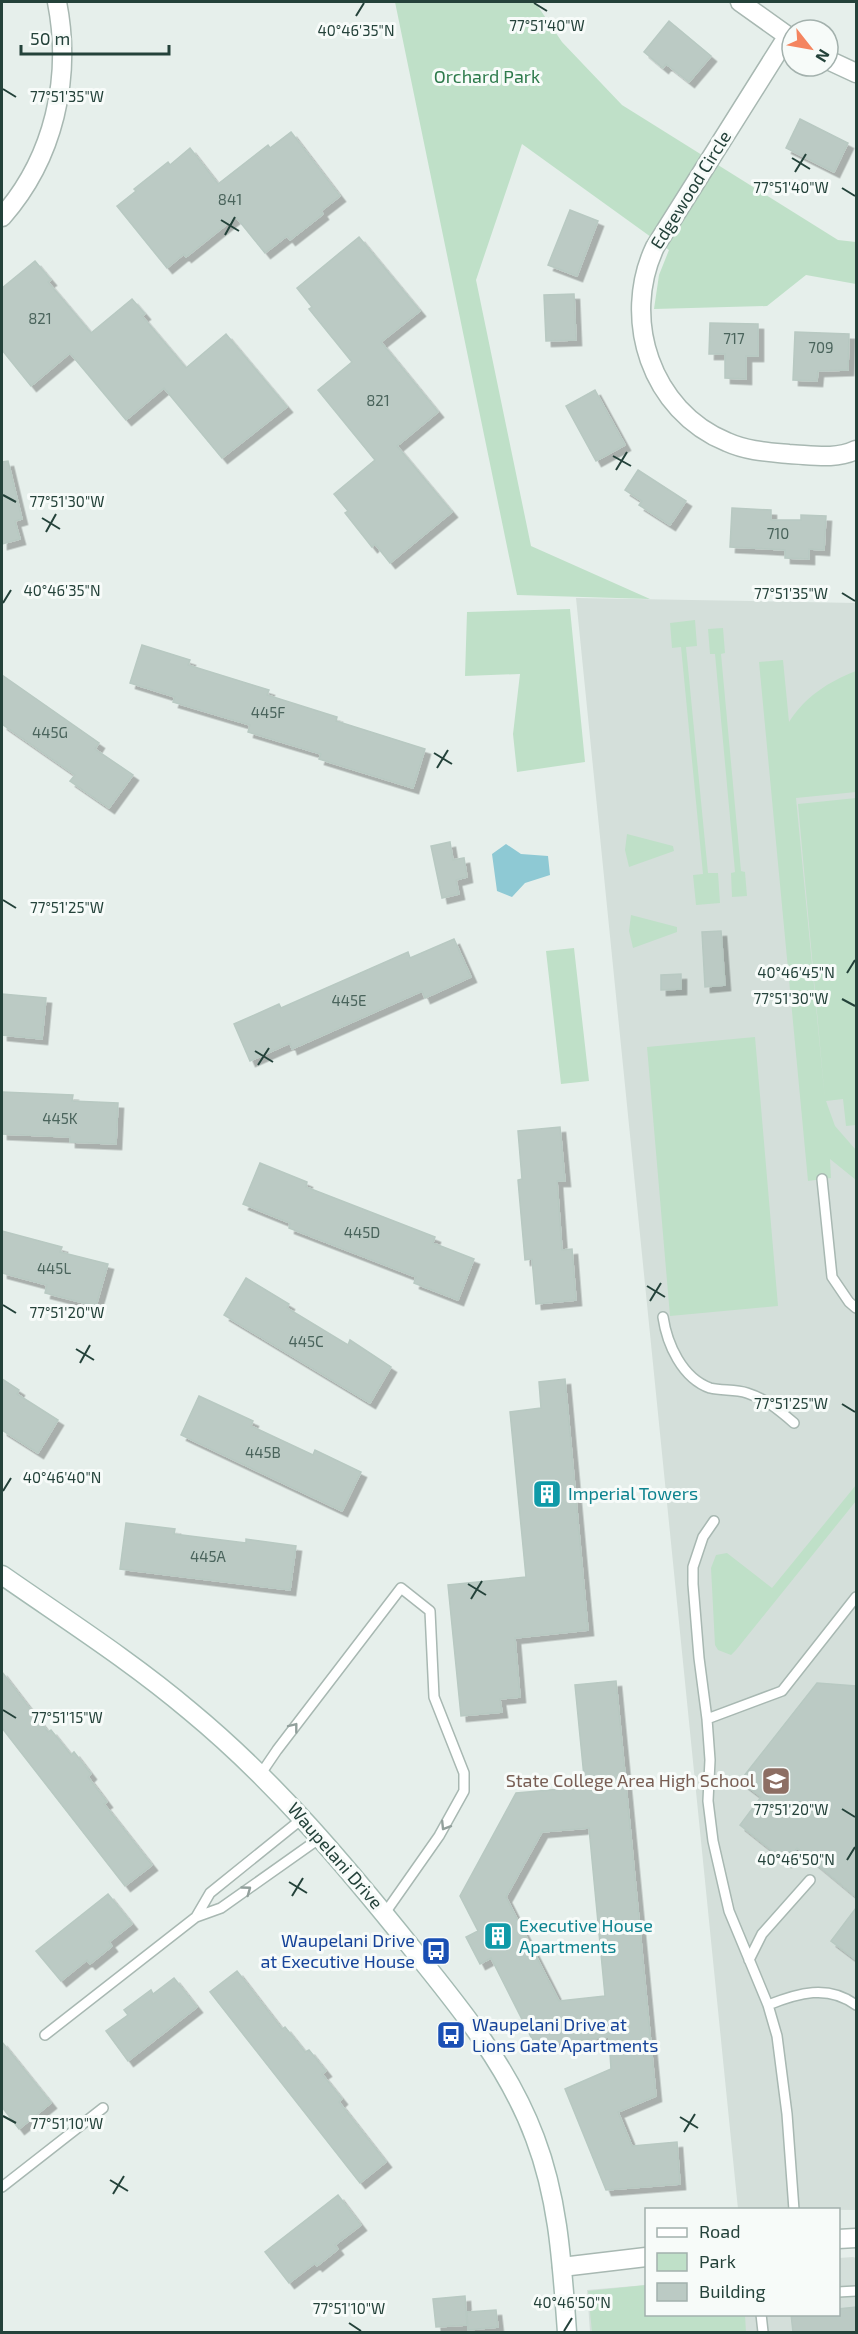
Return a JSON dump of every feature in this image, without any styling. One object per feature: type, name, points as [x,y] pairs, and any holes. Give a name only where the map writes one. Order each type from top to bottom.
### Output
[{"type":"street","points":[[2,217],[27,184],[42,156],[60,96],[63,61],[62,28],[57,2]]},
{"type":"street","points":[[740,2],[780,31]]},
{"type":"street","name":"Edgewood Circle","points":[[780,52],[654,247],[642,282],[641,328],[654,373],[670,399],[699,426],[725,442],[754,451],[829,457],[848,454],[856,450]]},
{"type":"street","points":[[840,66],[856,73]]},
{"type":"street","name":"Waupelani Drive","points":[[2,1575],[149,1678],[192,1712],[260,1775],[321,1837],[385,1913],[487,2045],[519,2102],[547,2173],[556,2211],[567,2332]]},
{"type":"street","points":[[840,2239],[856,2238]]},
{"type":"street","points":[[562,2267],[645,2257]]},
{"type":"lane","points":[[822,1179],[832,1277],[849,1302],[856,1308]]},
{"type":"lane","points":[[663,1317],[679,1364],[692,1378],[711,1388],[744,1392],[759,1397],[794,1423]]},
{"type":"lane","points":[[714,1521],[699,1549],[693,1567],[699,1658],[710,1760],[708,1801],[713,1841],[729,1911],[768,2005],[777,2036],[794,2208]]},
{"type":"lane","points":[[260,1775],[277,1749],[401,1588],[430,1611],[434,1697],[464,1773],[464,1791],[458,1805],[385,1913]]},
{"type":"lane","points":[[707,1719],[782,1691],[856,1597]]},
{"type":"lane","points":[[196,1917],[206,1899],[220,1883],[303,1818]]},
{"type":"lane","points":[[45,2035],[196,1917],[221,1908],[321,1837]]},
{"type":"lane","points":[[749,1960],[762,1934],[810,1880]]},
{"type":"lane","points":[[768,2005],[787,1997],[812,1991],[839,1995],[856,2005]]},
{"type":"lane","points":[[2,2187],[103,2108]]},
{"type":"lane","points":[[840,2292],[856,2290]]},
{"type":"lane","points":[[761,2316],[763,2332]]},
{"type":"shaded area","name":"State College Area High School","points":[[576,598],[856,603],[856,2210],[738,2208]]},
{"type":"shaded area","points":[[840,2258],[856,2258],[856,2332],[590,2332],[587,2290],[645,2285],[645,2316],[840,2316]]},
{"type":"green space","name":"Orchard Park","points":[[395,2],[535,2],[562,42],[622,105],[838,240],[856,242],[856,284],[806,275],[767,306],[654,309],[659,275],[669,250],[522,144],[476,280],[531,546],[650,599],[517,595]]},
{"type":"green space","points":[[570,609],[585,762],[517,772],[513,734],[520,674],[465,676],[467,612]]},
{"type":"green space","points":[[695,620],[697,646],[686,647],[708,873],[718,873],[720,903],[696,905],[693,875],[703,874],[681,647],[672,648],[670,623]]},
{"type":"green space","points":[[723,628],[725,653],[721,654],[741,871],[745,872],[747,896],[732,897],[731,873],[735,872],[715,654],[710,654],[708,629]]},
{"type":"green space","points":[[783,660],[789,722],[810,697],[836,680],[856,671],[856,792],[796,798],[825,1100],[798,804],[856,798],[856,1125],[846,1126],[843,1099],[826,1101],[835,1126],[856,1150],[856,1180],[830,1159],[831,1178],[808,1181],[759,662]]},
{"type":"green space","points":[[627,834],[673,846],[674,851],[629,867],[625,850]]},
{"type":"green space","points":[[631,915],[677,927],[677,932],[633,948],[629,931]]},
{"type":"green space","points":[[574,948],[589,1081],[561,1084],[546,951]]},
{"type":"green space","points":[[755,1037],[778,1306],[670,1316],[647,1047]]},
{"type":"green space","points":[[856,1485],[856,1501],[736,1650],[731,1655],[718,1650],[715,1645],[711,1568],[716,1555],[727,1553],[772,1588]]},
{"type":"green space","points":[[645,2285],[645,2316],[745,2316],[746,2332],[592,2332],[588,2291]]},
{"type":"water","points":[[506,844],[521,854],[548,856],[550,875],[525,883],[512,897],[497,891],[492,854]]},
{"type":"building","points":[[669,21],[711,56],[689,82],[666,64],[663,68],[644,52]]},
{"type":"building","points":[[800,119],[848,143],[834,172],[786,148]]},
{"type":"building","points":[[291,132],[340,196],[321,211],[323,214],[290,240],[287,236],[265,253],[236,217],[186,257],[184,254],[167,268],[117,206],[136,191],[134,189],[168,162],[170,165],[190,148],[218,184],[268,145],[270,148]]},
{"type":"building","points":[[570,210],[598,221],[577,276],[548,265]]},
{"type":"building","points":[[359,237],[420,311],[381,342],[438,412],[397,446],[452,512],[390,563],[375,544],[372,547],[345,513],[348,511],[334,494],[375,460],[318,390],[352,362],[309,309],[312,307],[297,288]]},
{"type":"building","points":[[35,261],[51,280],[48,282],[91,333],[132,299],[145,314],[142,316],[186,368],[226,334],[287,407],[222,458],[164,388],[126,420],[70,353],[31,386],[2,350],[2,288]]},
{"type":"building","points":[[574,294],[576,340],[546,341],[544,295]]},
{"type":"building","points":[[710,323],[758,324],[758,356],[746,356],[746,379],[725,378],[725,354],[709,354]]},
{"type":"building","points":[[795,332],[849,334],[848,370],[818,371],[817,381],[793,380]]},
{"type":"building","points":[[595,390],[625,445],[596,461],[566,406]]},
{"type":"building","points":[[8,461],[22,519],[15,521],[20,539],[2,544],[2,462]]},
{"type":"building","points":[[638,470],[686,501],[670,525],[639,505],[642,501],[625,490]]},
{"type":"building","points":[[732,508],[771,510],[771,520],[801,520],[801,515],[826,516],[824,550],[809,549],[809,559],[785,558],[785,550],[730,547]]},
{"type":"building","points":[[142,645],[190,660],[188,665],[269,690],[267,695],[337,717],[336,721],[425,749],[413,788],[319,759],[321,754],[248,732],[250,725],[173,702],[175,697],[130,683]]},
{"type":"building","points":[[2,675],[99,743],[95,749],[133,775],[109,808],[70,781],[75,775],[2,724]]},
{"type":"building","points":[[450,842],[453,860],[464,858],[467,877],[456,880],[459,894],[442,898],[431,846]]},
{"type":"building","points":[[721,931],[725,985],[705,987],[702,932]]},
{"type":"building","points":[[454,939],[471,977],[425,998],[422,991],[292,1049],[290,1043],[250,1061],[234,1024],[279,1004],[281,1008],[408,952],[410,958]]},
{"type":"building","points":[[681,974],[681,989],[661,990],[661,975]]},
{"type":"building","points":[[2,994],[46,998],[42,1039],[2,1035]]},
{"type":"building","points":[[2,1092],[73,1095],[72,1101],[118,1103],[116,1144],[70,1142],[70,1137],[2,1134]]},
{"type":"building","points":[[560,1127],[565,1181],[557,1181],[562,1250],[572,1249],[576,1300],[536,1304],[532,1259],[525,1260],[518,1180],[522,1179],[518,1131]]},
{"type":"building","points":[[260,1163],[307,1182],[306,1187],[435,1237],[433,1243],[474,1259],[458,1300],[414,1283],[416,1277],[289,1228],[290,1223],[243,1204]]},
{"type":"building","points":[[2,1231],[62,1247],[60,1252],[108,1264],[96,1306],[45,1293],[47,1285],[2,1273]]},
{"type":"building","points":[[246,1278],[289,1304],[287,1308],[348,1345],[350,1340],[391,1367],[370,1403],[224,1315]]},
{"type":"building","points":[[2,1379],[19,1390],[17,1394],[58,1420],[38,1453],[2,1430]]},
{"type":"building","name":"Imperial Towers","points":[[565,1379],[588,1630],[515,1638],[520,1697],[500,1699],[502,1712],[461,1716],[448,1585],[526,1577],[510,1412],[541,1408],[539,1382]]},
{"type":"building","points":[[199,1396],[253,1421],[251,1426],[313,1455],[315,1450],[361,1472],[342,1511],[181,1435]]},
{"type":"building","points":[[126,1523],[175,1529],[174,1534],[246,1543],[246,1539],[296,1546],[290,1590],[120,1569]]},
{"type":"building","points":[[2,1672],[48,1732],[51,1730],[71,1755],[74,1752],[91,1774],[88,1777],[107,1802],[104,1804],[152,1865],[125,1886],[2,1728]]},
{"type":"building","name":"Executive House Apartments","points":[[616,1681],[656,2096],[618,2112],[632,2146],[677,2142],[680,2184],[606,2190],[565,2089],[611,2069],[609,2037],[535,2045],[491,1958],[480,1964],[466,1937],[478,1931],[460,1896],[516,1793],[585,1787],[575,1685]],"holes":[[[589,1828],[605,1996],[559,2001],[506,1897],[542,1832]]]},
{"type":"building","name":"State College Area High School","points":[[817,1683],[856,1686],[856,1897],[797,1848],[786,1862],[740,1825],[761,1797],[740,1781]]},
{"type":"building","points":[[108,1894],[132,1924],[109,1942],[112,1946],[90,1964],[87,1960],[61,1981],[36,1951]]},
{"type":"building","points":[[856,1908],[856,1960],[831,1941]]},
{"type":"building","points":[[237,1971],[282,2029],[285,2027],[305,2052],[309,2050],[326,2071],[322,2074],[342,2099],[339,2102],[386,2162],[360,2183],[210,1992]]},
{"type":"building","points":[[174,1978],[197,2007],[128,2061],[106,2031],[128,2015],[124,2010],[151,1990],[153,1994]]},
{"type":"building","points":[[2,2042],[51,2103],[19,2129],[2,2107]]},
{"type":"building","points":[[338,2195],[361,2225],[335,2245],[338,2249],[317,2266],[315,2263],[289,2283],[265,2252]]},
{"type":"building","points":[[465,2296],[467,2325],[436,2327],[433,2299]]},
{"type":"building","points":[[856,2307],[856,2332],[793,2332],[791,2316],[840,2316],[840,2309]]},
{"type":"building","points":[[496,2310],[498,2327],[468,2330],[467,2312]]},
{"type":"place","name":"Imperial Towers","points":[[547,1494]]},
{"type":"place","name":"State College Area High School","points":[[776,1781]]},
{"type":"place","name":"Executive House Apartments","points":[[498,1936]]},
{"type":"place","name":"Waupelani Drive at Executive House","points":[[436,1951]]},
{"type":"place","name":"Waupelani Drive at Lions Gate Apartments","points":[[451,2035]]}]
